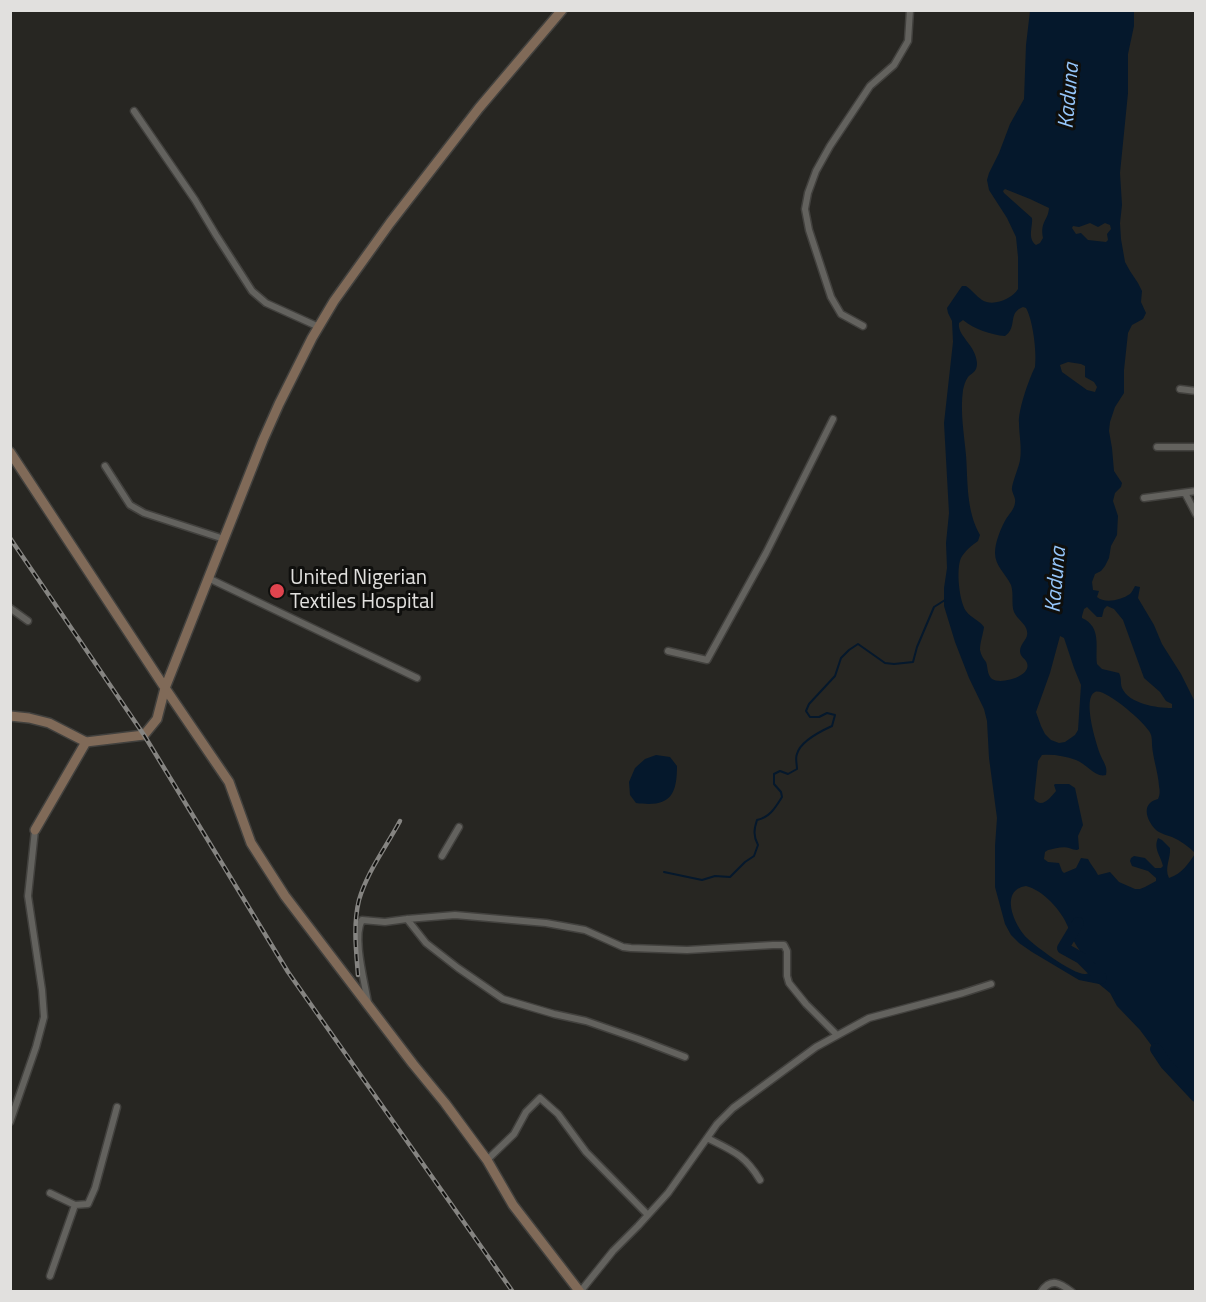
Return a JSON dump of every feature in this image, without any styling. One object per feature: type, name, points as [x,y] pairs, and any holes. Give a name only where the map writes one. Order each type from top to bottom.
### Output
[{"type":"street","points":[[10,716],[49,723],[86,742],[144,735],[157,719],[165,688],[271,422],[319,327],[334,301],[390,222],[479,108],[562,10]]},
{"type":"street","points":[[863,326],[841,314],[831,297],[809,230],[805,209],[816,171],[830,146],[870,86],[894,65],[908,40],[910,10]]},
{"type":"street","points":[[134,111],[195,200],[252,291],[266,303],[319,327]]},
{"type":"street","points":[[1180,388],[1196,391]]},
{"type":"street","points":[[668,651],[707,660],[766,553],[833,419]]},
{"type":"street","points":[[1157,447],[1196,447]]},
{"type":"street","points":[[10,452],[229,782],[251,843],[285,896],[445,1103],[487,1160],[513,1205],[580,1292],[613,1251],[648,1215],[679,1178],[717,1124],[733,1108],[791,1065],[837,1035],[869,1018],[991,984]]},
{"type":"street","points":[[105,466],[130,505],[144,513],[224,539]]},
{"type":"street","points":[[1144,498],[1196,491]]},
{"type":"street","points":[[1185,493],[1196,514]]},
{"type":"street","points":[[208,578],[417,678]]},
{"type":"street","points":[[10,608],[28,621]]},
{"type":"street","points":[[10,1122],[44,1017],[28,896],[35,830],[86,742]]},
{"type":"street","points":[[442,856],[459,827]]},
{"type":"street","points":[[368,1004],[358,937],[362,920],[385,922],[455,915],[546,922],[585,930],[623,947],[632,948],[687,950],[784,945],[787,951],[789,983],[837,1035]]},
{"type":"street","points":[[407,919],[426,943],[503,999],[586,1021],[685,1057]]},
{"type":"street","points":[[487,1160],[514,1134],[526,1112],[540,1098],[558,1114],[586,1152],[648,1215]]},
{"type":"street","points":[[50,1193],[75,1205],[88,1204],[95,1188],[117,1107]]},
{"type":"street","points":[[707,1138],[736,1152],[751,1165],[760,1180]]},
{"type":"street","points":[[51,1276],[75,1205]]},
{"type":"street","points":[[1041,1292],[1047,1284],[1054,1282],[1062,1284],[1072,1292]]},
{"type":"water","points":[[1030,11],[1134,11],[1134,26],[1128,54],[1128,93],[1120,173],[1122,205],[1120,223],[1125,262],[1142,291],[1141,302],[1146,313],[1143,319],[1132,325],[1128,333],[1124,393],[1115,407],[1110,422],[1114,471],[1122,483],[1113,501],[1118,516],[1117,535],[1105,566],[1095,574],[1092,582],[1093,590],[1099,591],[1097,597],[1104,600],[1122,598],[1130,594],[1135,586],[1140,587],[1138,598],[1195,702],[1195,853],[1179,840],[1158,832],[1152,825],[1147,808],[1149,804],[1158,799],[1160,791],[1151,734],[1124,706],[1100,692],[1095,692],[1091,696],[1090,711],[1096,741],[1106,767],[1106,775],[1095,773],[1072,759],[1042,755],[1038,761],[1034,799],[1040,803],[1046,801],[1056,791],[1055,784],[1069,784],[1075,788],[1083,825],[1078,836],[1079,849],[1064,847],[1048,850],[1045,852],[1044,859],[1048,862],[1059,863],[1064,873],[1076,868],[1081,858],[1088,859],[1098,875],[1110,872],[1119,882],[1140,889],[1156,881],[1156,878],[1148,871],[1132,866],[1131,858],[1134,856],[1145,858],[1155,868],[1161,868],[1163,866],[1156,846],[1158,838],[1170,848],[1167,870],[1169,878],[1181,871],[1195,854],[1195,1093],[1163,1061],[1140,1030],[1117,1006],[1110,993],[1099,984],[1079,980],[1032,952],[1011,935],[1005,924],[995,887],[997,818],[989,758],[987,721],[955,642],[944,606],[949,513],[944,423],[953,342],[952,321],[947,308],[962,286],[966,286],[982,300],[991,303],[1007,299],[1018,289],[1016,237],[989,190],[987,180],[1010,124],[1024,99]],"holes":[[[1005,189],[1049,208],[1043,224],[1043,238],[1040,243],[1036,245],[1032,239],[1032,218],[1003,191]],[[1090,223],[1098,227],[1105,223],[1110,225],[1111,229],[1107,234],[1106,242],[1088,240],[1081,233],[1076,234],[1073,226],[1079,227]],[[1023,307],[1026,308],[1031,320],[1035,367],[1020,410],[1021,455],[1012,488],[1015,503],[1000,531],[995,558],[1011,585],[1014,612],[1027,631],[1020,651],[1027,663],[1027,668],[1015,678],[996,681],[989,675],[980,650],[984,627],[966,611],[959,585],[961,558],[978,541],[980,535],[972,516],[969,496],[962,406],[965,384],[977,363],[973,351],[959,328],[959,323],[963,320],[983,331],[1005,336],[1011,329],[1015,313]],[[1068,362],[1085,366],[1085,377],[1094,382],[1097,387],[1095,392],[1087,390],[1062,372],[1060,365]],[[1107,606],[1114,609],[1123,620],[1144,678],[1160,692],[1166,701],[1172,704],[1172,708],[1151,706],[1131,698],[1122,688],[1119,673],[1102,669],[1097,664],[1095,632],[1082,616],[1087,607],[1097,617],[1102,617]],[[1060,636],[1064,638],[1081,685],[1078,730],[1065,742],[1059,743],[1051,740],[1045,734],[1036,712],[1050,673]],[[1026,886],[1039,892],[1051,902],[1061,914],[1087,961],[1090,973],[1081,973],[1065,966],[1027,938],[1011,909],[1013,894]]]},
{"type":"water","points":[[656,755],[670,757],[677,766],[675,786],[668,798],[663,801],[647,804],[636,803],[630,795],[629,782],[635,768],[645,759]]},
{"type":"waterway","points":[[664,872],[702,880],[715,876],[730,877],[754,856],[758,845],[754,832],[757,820],[769,814],[782,797],[774,784],[774,774],[780,771],[788,774],[797,769],[796,756],[802,745],[832,726],[835,715],[827,713],[819,717],[810,717],[806,711],[809,704],[835,676],[841,658],[858,644],[885,663],[913,662],[934,607],[945,600]]},
{"type":"waterway","name":"Kaduna","points":[[1078,923],[1063,948],[1081,958],[1101,978]]},
{"type":"waterway","name":"Kaduna","points":[[1156,1049],[1166,1064],[1196,1096]]},
{"type":"railway","points":[[10,538],[144,735],[288,972],[513,1292]]},
{"type":"railway","points":[[358,975],[356,928],[359,900],[372,870],[400,821]]},
{"type":"place","name":"United Nigerian Textiles Hospital","points":[[277,591]]}]
